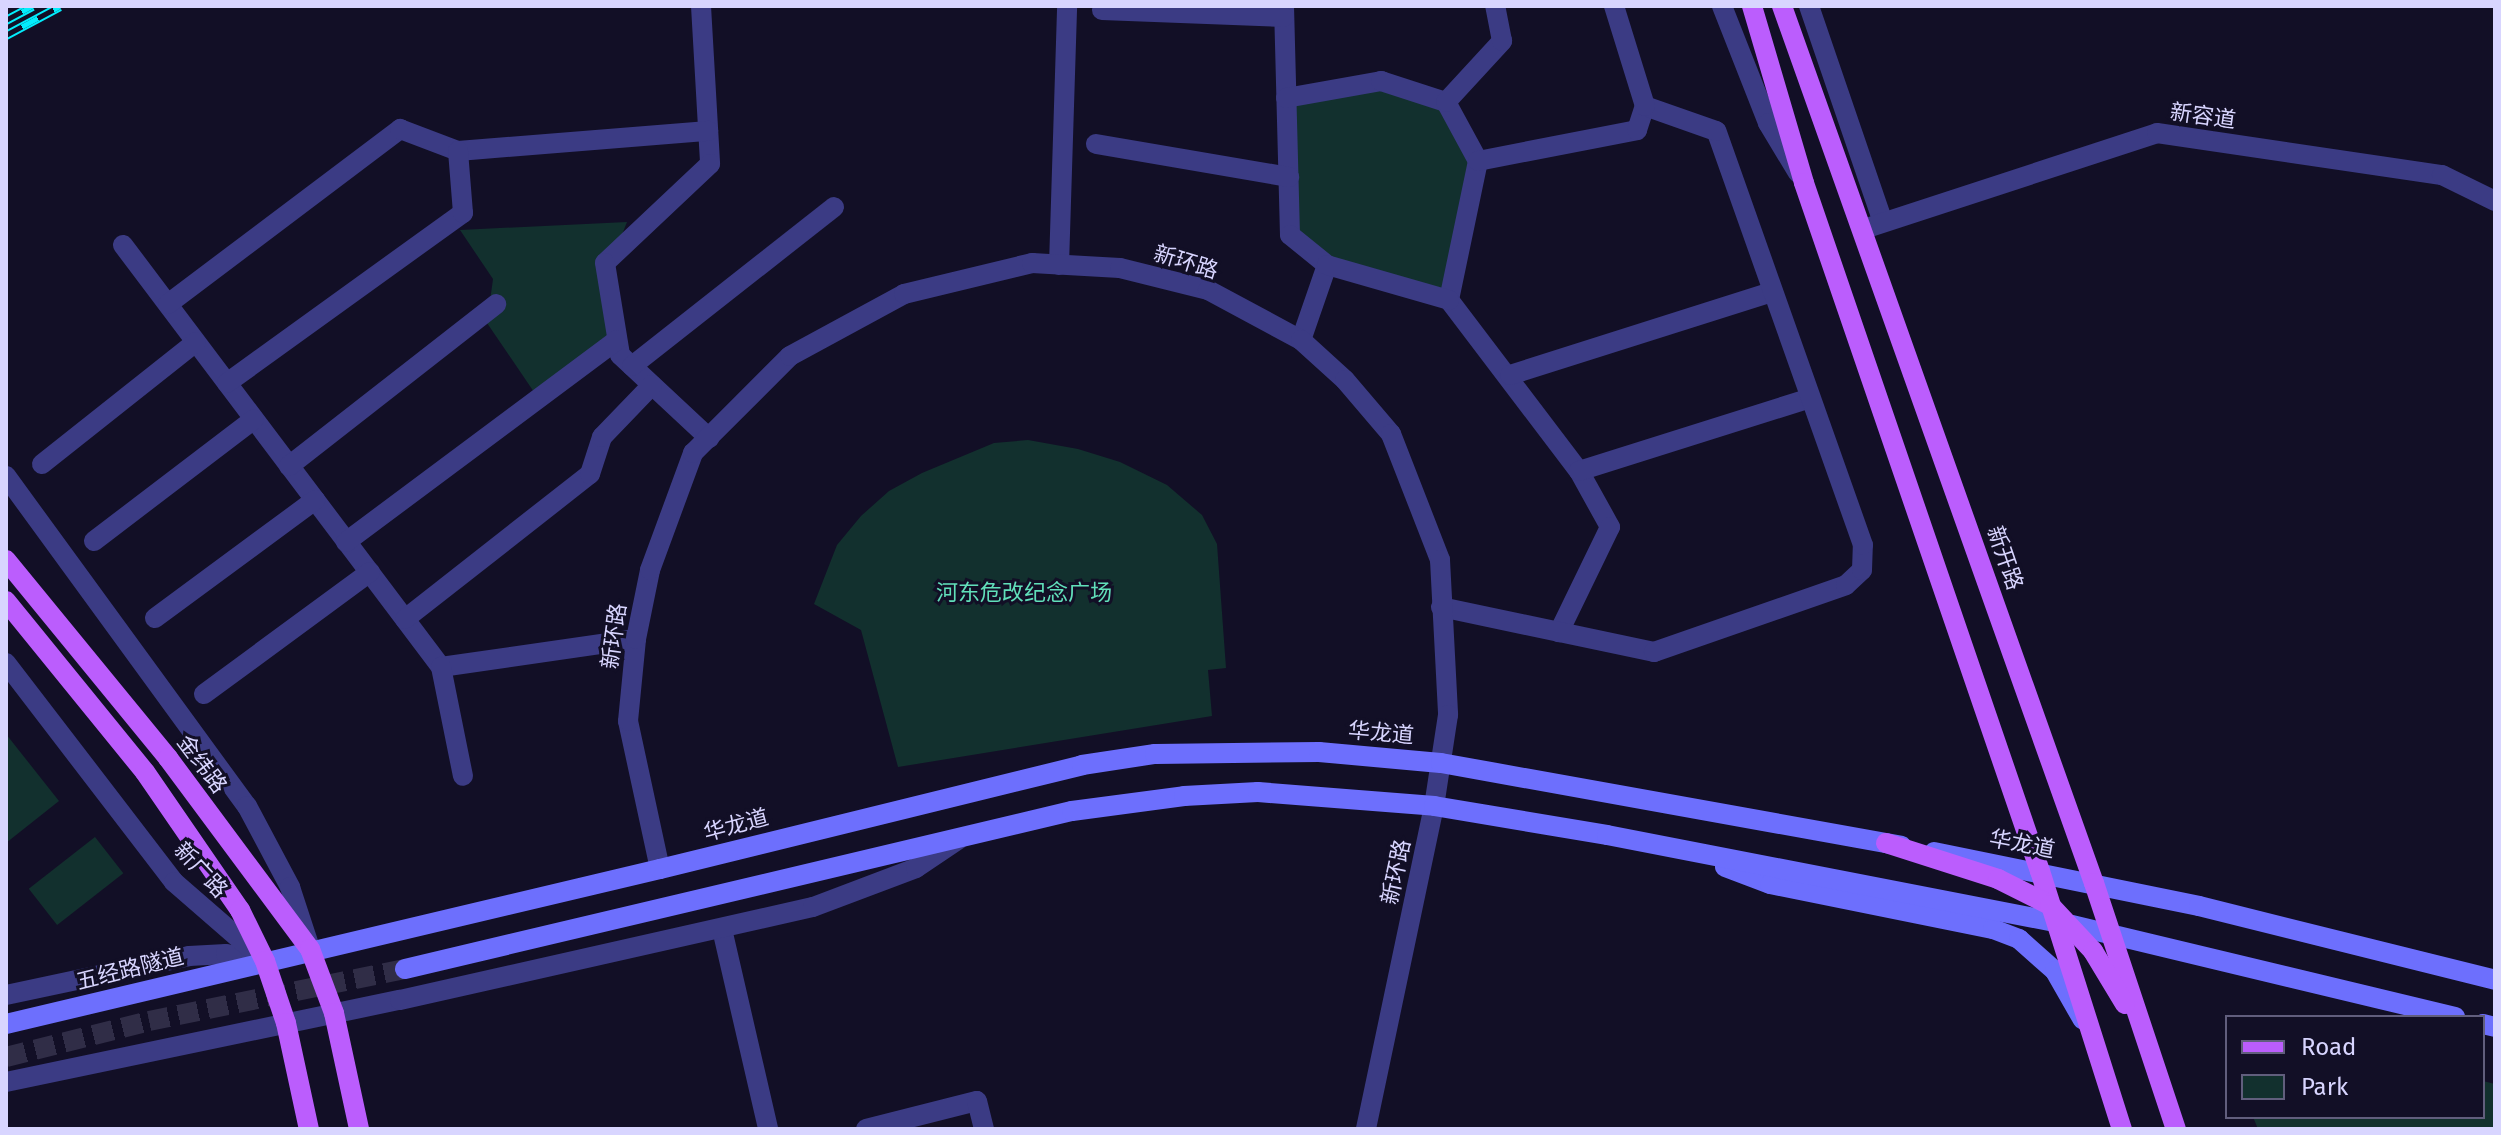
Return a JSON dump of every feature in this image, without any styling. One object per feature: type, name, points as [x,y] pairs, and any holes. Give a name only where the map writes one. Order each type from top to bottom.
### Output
[{"type":"main road","points":[[1752,6],[1804,183],[2040,871],[2059,917],[2122,1129]]},
{"type":"main road","name":"新开路","points":[[1782,6],[1873,226],[2176,1129]]},
{"type":"main road","name":"金纬路","points":[[6,560],[168,758],[310,949],[334,1013]]},
{"type":"main road","points":[[6,601],[145,772],[220,878],[265,961],[286,1023],[309,1129]]},
{"type":"main road","name":"华龙道","points":[[265,961],[660,869],[1082,765],[1155,754],[1319,752],[1441,763],[2040,871],[2495,980]]},
{"type":"main road","points":[[405,969],[1072,811],[1218,793],[1327,795],[1434,806],[2059,917],[2111,933],[2447,1015]]},
{"type":"main road","points":[[1886,843],[1998,879],[2059,917],[2110,977],[2147,1042]]},
{"type":"main road","points":[[1689,850],[1770,884],[1993,929],[2019,939],[2055,971],[2095,1045]]},
{"type":"main road","name":"五经路隧道","points":[[6,1024],[265,961]]},
{"type":"main road","points":[[334,1013],[359,1129]]},
{"type":"street","points":[[701,6],[710,164],[605,263],[620,355],[709,438]]},
{"type":"street","points":[[1059,265],[1067,6]]},
{"type":"street","points":[[1446,102],[1502,41],[1495,6]]},
{"type":"street","points":[[1478,161],[1637,130],[1645,106],[1614,6]]},
{"type":"street","points":[[1722,6],[1768,123],[1804,183]]},
{"type":"street","points":[[1809,6],[1873,226]]},
{"type":"street","points":[[1102,10],[1284,12],[1290,235],[1327,265],[1449,300],[1510,375],[1579,471],[1610,527],[1559,632]]},
{"type":"street","points":[[1286,98],[1381,81],[1446,102],[1478,161],[1449,300]]},
{"type":"street","points":[[1441,607],[1654,652],[1846,585],[1862,570],[1863,545],[1716,131],[1645,106]]},
{"type":"street","points":[[168,304],[400,129],[458,151],[708,131]]},
{"type":"street","name":"新容道","points":[[1873,226],[2157,133],[2442,175],[2495,201]]},
{"type":"street","points":[[1096,144],[1289,177]]},
{"type":"street","points":[[227,383],[463,213],[458,151]]},
{"type":"street","points":[[632,366],[834,207]]},
{"type":"street","points":[[123,245],[441,667],[463,776]]},
{"type":"street","name":"新环路","points":[[660,869],[628,721],[636,639],[650,570],[693,453],[790,356],[904,294],[1032,263],[1120,268],[1208,290],[1301,340],[1345,380],[1391,434],[1440,560],[1448,715],[1434,806],[1366,1129]]},
{"type":"street","points":[[1301,340],[1327,265]]},
{"type":"street","points":[[1510,375],[1772,292]]},
{"type":"street","points":[[289,466],[496,304]]},
{"type":"street","points":[[346,542],[617,340]]},
{"type":"street","points":[[42,464],[196,342]]},
{"type":"street","points":[[405,619],[590,474],[602,437],[652,385]]},
{"type":"street","points":[[1579,471],[1810,398]]},
{"type":"street","points":[[94,541],[254,419]]},
{"type":"street","points":[[6,476],[247,806],[290,887],[310,949]]},
{"type":"street","points":[[155,618],[315,500]]},
{"type":"street","points":[[204,694],[370,572]]},
{"type":"street","points":[[441,667],[636,639]]},
{"type":"street","name":"新广路","points":[[6,663],[174,882],[265,961]]},
{"type":"street","points":[[6,1082],[813,907],[916,868],[964,836]]},
{"type":"street","points":[[722,929],[768,1129]]},
{"type":"street","points":[[6,995],[189,956],[226,954],[265,961]]},
{"type":"street","points":[[866,1129],[977,1101],[984,1129]]},
{"type":"green space","points":[[1373,80],[1447,100],[1480,162],[1446,294],[1288,246],[1293,102]]},
{"type":"green space","points":[[627,222],[606,275],[614,338],[536,395],[487,323],[493,279],[460,230]]},
{"type":"green space","name":"河东危改纪念广场","points":[[1028,440],[1078,449],[1120,462],[1167,485],[1202,515],[1217,544],[1226,668],[1208,670],[1212,716],[898,767],[861,630],[814,604],[837,545],[861,516],[889,491],[922,473],[994,443]]},
{"type":"green space","points":[[6,734],[59,801],[6,843]]},
{"type":"green space","points":[[95,837],[123,873],[57,925],[29,889]]},
{"type":"green space","points":[[2485,1082],[2495,1084],[2495,1129],[2258,1129],[2254,1119],[2485,1119]]},
{"type":"tunnel","points":[[6,1057],[149,1021],[405,969]]},
{"type":"railway","points":[[6,20],[32,6]]},
{"type":"railway","points":[[6,35],[60,6]]}]
